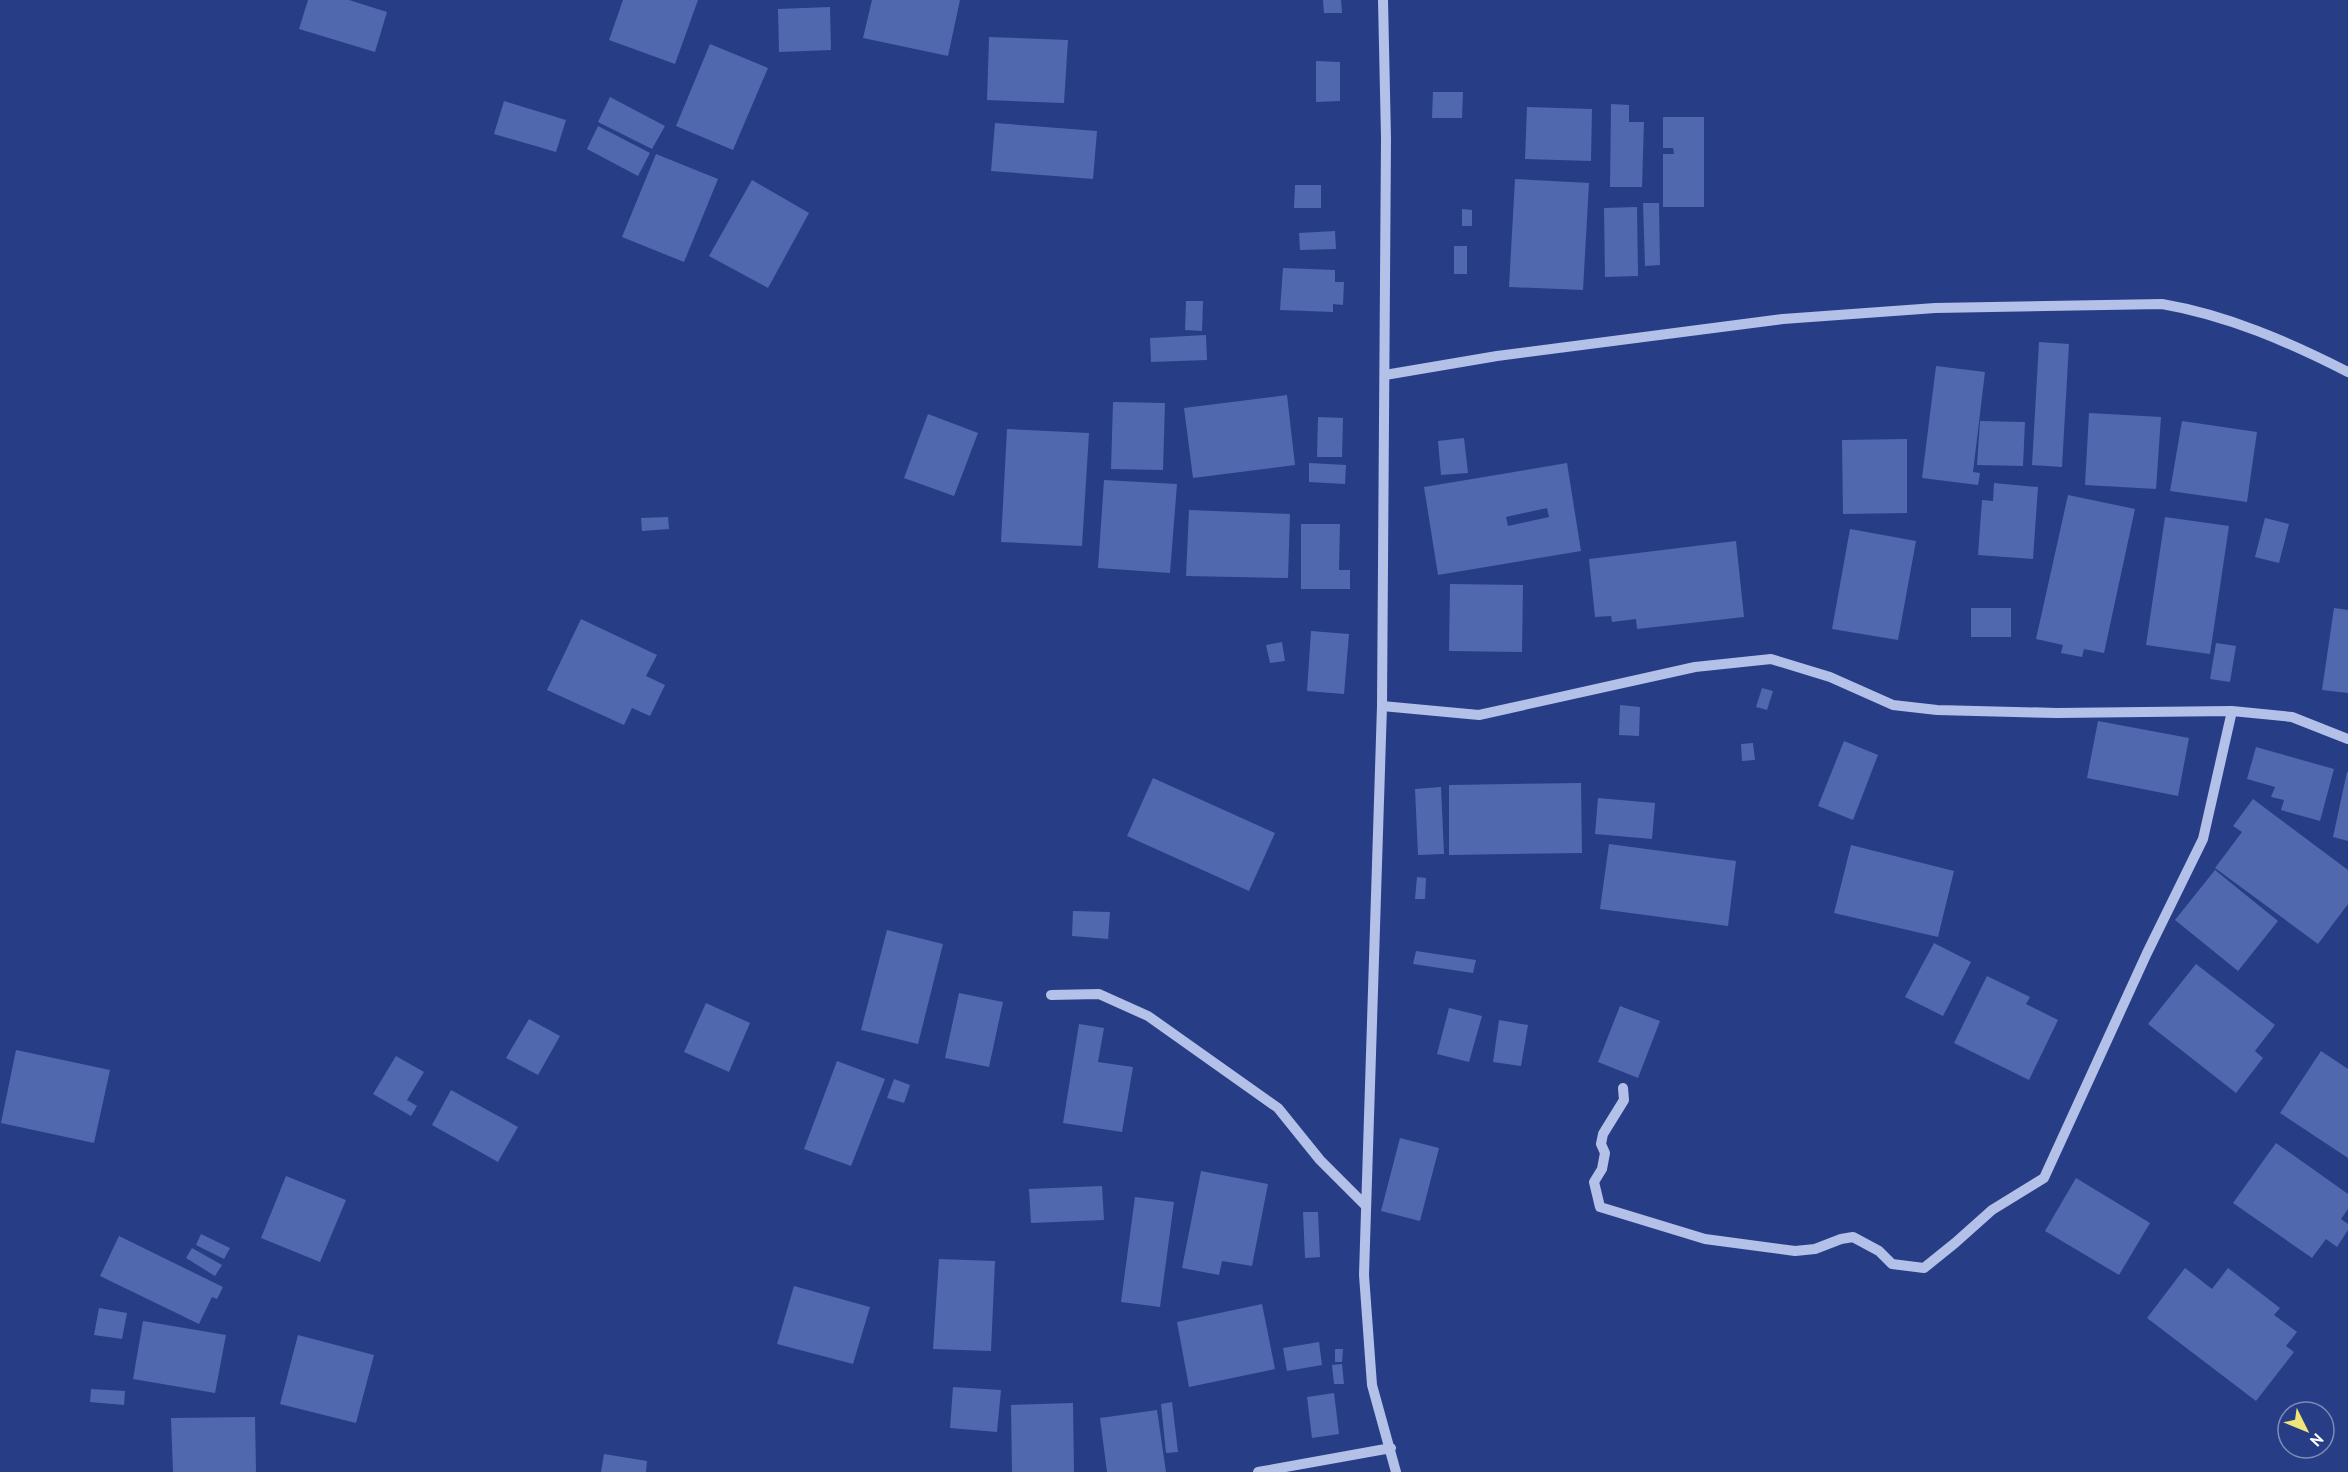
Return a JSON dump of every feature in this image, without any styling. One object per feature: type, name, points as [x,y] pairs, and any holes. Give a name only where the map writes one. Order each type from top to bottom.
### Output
[{"type":"street","points":[[1383,0],[1386,138],[1382,706],[1364,1275],[1372,1385],[1396,1472]]},
{"type":"street","points":[[1385,375],[1497,356],[1783,319],[1935,308],[2162,304],[2198,310],[2241,324],[2348,372]]},
{"type":"street","points":[[1382,706],[1479,715],[1695,667],[1771,659],[1830,677],[1893,705],[1937,710],[2057,713],[2232,711],[2292,717],[2348,739]]},
{"type":"street","points":[[1623,1088],[1624,1100],[1603,1134],[1601,1144],[1605,1153],[1602,1169],[1594,1182],[1600,1207],[1704,1239],[1788,1250],[1815,1249],[1853,1237],[1879,1251],[1892,1264],[1924,1268],[1992,1210],[2044,1178],[2147,953],[2204,839],[2232,711]]},
{"type":"street","points":[[1051,995],[1099,994],[1148,1016],[1278,1108],[1320,1160],[1365,1205]]},
{"type":"street","points":[[1258,1472],[1391,1448]]},
{"type":"building","points":[[308,0],[349,0],[387,12],[375,52],[299,29]]},
{"type":"building","points":[[623,0],[698,0],[675,64],[609,40]]},
{"type":"building","points":[[872,0],[960,0],[948,56],[863,38]]},
{"type":"building","points":[[1323,0],[1341,0],[1342,13],[1324,13]]},
{"type":"building","points":[[830,7],[831,50],[779,52],[778,9]]},
{"type":"building","points":[[989,37],[1068,40],[1064,103],[987,100]]},
{"type":"building","points":[[710,44],[768,68],[733,150],[676,126]]},
{"type":"building","points":[[1316,61],[1340,62],[1340,101],[1316,102]]},
{"type":"building","points":[[1433,92],[1463,92],[1462,118],[1432,118]]},
{"type":"building","points":[[610,97],[665,126],[652,149],[598,122]]},
{"type":"building","points":[[504,101],[566,120],[556,152],[494,134]]},
{"type":"building","points":[[1611,104],[1629,105],[1629,122],[1644,122],[1642,187],[1610,187]]},
{"type":"building","points":[[1527,107],[1592,109],[1591,161],[1525,159]]},
{"type":"building","points":[[1663,117],[1704,117],[1704,207],[1663,207],[1663,154],[1674,154],[1673,148],[1663,148]]},
{"type":"building","points":[[995,123],[1097,131],[1093,179],[991,171]]},
{"type":"building","points":[[598,126],[650,153],[638,176],[587,149]]},
{"type":"building","points":[[656,154],[718,179],[684,262],[622,237]]},
{"type":"building","points":[[1515,179],[1589,183],[1583,290],[1509,287]]},
{"type":"building","points":[[752,180],[809,213],[768,288],[709,256]]},
{"type":"building","points":[[1295,185],[1321,185],[1321,208],[1294,208]]},
{"type":"building","points":[[1643,203],[1659,203],[1660,265],[1645,266]]},
{"type":"building","points":[[1637,207],[1638,276],[1605,277],[1604,208]]},
{"type":"building","points":[[1462,209],[1472,210],[1472,226],[1462,226]]},
{"type":"building","points":[[1335,231],[1336,249],[1300,250],[1299,233]]},
{"type":"building","points":[[1454,246],[1467,246],[1467,274],[1454,274]]},
{"type":"building","points":[[1283,268],[1335,270],[1335,282],[1344,282],[1343,305],[1333,304],[1333,312],[1280,310]]},
{"type":"building","points":[[1186,301],[1203,301],[1202,331],[1185,330]]},
{"type":"building","points":[[1206,335],[1207,360],[1151,362],[1150,338]]},
{"type":"building","points":[[2039,342],[2069,344],[2062,467],[2032,465]]},
{"type":"building","points":[[1936,366],[1985,372],[1973,472],[1980,473],[1978,485],[1922,478]]},
{"type":"building","points":[[1287,395],[1295,465],[1193,478],[1184,408]]},
{"type":"building","points":[[1113,402],[1165,403],[1163,470],[1111,469]]},
{"type":"building","points":[[2089,413],[2161,417],[2156,489],[2085,485]]},
{"type":"building","points":[[928,414],[978,433],[954,496],[904,478]]},
{"type":"building","points":[[1318,417],[1343,418],[1342,457],[1317,457]]},
{"type":"building","points":[[1980,421],[2025,422],[2023,466],[1977,465]]},
{"type":"building","points":[[2182,421],[2257,432],[2247,502],[2170,491]]},
{"type":"building","points":[[1007,429],[1089,433],[1082,546],[1001,542]]},
{"type":"building","points":[[1464,438],[1468,473],[1441,475],[1438,441]]},
{"type":"building","points":[[1907,439],[1907,513],[1843,514],[1842,440]]},
{"type":"building","points":[[1309,463],[1346,465],[1345,484],[1309,482]]},
{"type":"building","points":[[1567,463],[1581,551],[1438,575],[1424,487]],"holes":[[[1547,508],[1549,517],[1508,526],[1506,517]]]},
{"type":"building","points":[[1104,480],[1177,484],[1170,573],[1098,568]]},
{"type":"building","points":[[1994,483],[2038,487],[2033,559],[1978,555],[1982,500],[1993,501]]},
{"type":"building","points":[[2068,495],[2135,509],[2104,653],[2084,649],[2082,657],[2061,653],[2063,645],[2036,639]]},
{"type":"building","points":[[1189,510],[1290,514],[1288,578],[1186,576]]},
{"type":"building","points":[[668,517],[669,529],[642,531],[641,518]]},
{"type":"building","points":[[2165,517],[2229,526],[2210,654],[2146,645]]},
{"type":"building","points":[[2265,518],[2289,524],[2279,563],[2255,557]]},
{"type":"building","points":[[1301,524],[1340,524],[1339,570],[1350,570],[1350,589],[1301,589]]},
{"type":"building","points":[[1850,529],[1916,541],[1898,640],[1832,629]]},
{"type":"building","points":[[1736,541],[1744,617],[1637,629],[1636,619],[1612,622],[1611,616],[1595,617],[1589,559]]},
{"type":"building","points":[[1450,584],[1523,585],[1522,652],[1449,651]]},
{"type":"building","points":[[1971,608],[2011,608],[2011,637],[1971,637]]},
{"type":"building","points":[[2334,608],[2348,610],[2348,693],[2322,690]]},
{"type":"building","points":[[581,619],[657,655],[646,676],[665,685],[650,716],[632,708],[624,725],[547,690]]},
{"type":"building","points":[[1311,631],[1349,634],[1344,694],[1307,691]]},
{"type":"building","points":[[1282,642],[1285,661],[1270,663],[1266,645]]},
{"type":"building","points":[[2216,643],[2236,646],[2230,682],[2210,679]]},
{"type":"building","points":[[1762,688],[1773,691],[1767,710],[1756,707]]},
{"type":"building","points":[[1620,705],[1640,707],[1639,736],[1619,735]]},
{"type":"building","points":[[2098,721],[2189,738],[2178,796],[2087,778]]},
{"type":"building","points":[[1844,741],[1878,755],[1853,820],[1818,806]]},
{"type":"building","points":[[1753,743],[1755,760],[1742,761],[1741,744]]},
{"type":"building","points":[[2256,747],[2334,769],[2320,821],[2281,810],[2284,800],[2271,797],[2275,787],[2247,779]]},
{"type":"building","points":[[2348,772],[2348,841],[2333,837]]},
{"type":"building","points":[[1153,778],[1275,833],[1249,891],[1127,836]]},
{"type":"building","points":[[1581,783],[1582,853],[1449,855],[1449,785]]},
{"type":"building","points":[[1441,787],[1444,854],[1418,855],[1415,789]]},
{"type":"building","points":[[1598,798],[1655,803],[1652,839],[1595,834]]},
{"type":"building","points":[[2253,799],[2348,870],[2348,904],[2318,944],[2215,868],[2242,832],[2233,826]]},
{"type":"building","points":[[1609,844],[1736,861],[1728,926],[1600,909]]},
{"type":"building","points":[[1851,845],[1954,871],[1938,937],[1834,913]]},
{"type":"building","points":[[2215,870],[2278,921],[2238,971],[2175,920]]},
{"type":"building","points":[[1417,877],[1426,878],[1425,899],[1415,899]]},
{"type":"building","points":[[1073,911],[1110,912],[1108,939],[1072,936]]},
{"type":"building","points":[[887,930],[943,944],[918,1044],[861,1030]]},
{"type":"building","points":[[1934,943],[1971,962],[1943,1016],[1905,997]]},
{"type":"building","points":[[1416,951],[1476,960],[1473,973],[1413,964]]},
{"type":"building","points":[[2196,964],[2275,1025],[2255,1051],[2263,1058],[2236,1093],[2148,1024]]},
{"type":"building","points":[[1987,976],[2030,997],[2026,1004],[2058,1020],[2029,1080],[1954,1043]]},
{"type":"building","points":[[959,993],[1003,1002],[989,1067],[945,1058]]},
{"type":"building","points":[[706,1003],[750,1023],[729,1072],[684,1052]]},
{"type":"building","points":[[1620,1006],[1660,1021],[1638,1078],[1598,1062]]},
{"type":"building","points":[[1449,1008],[1482,1016],[1469,1062],[1437,1054]]},
{"type":"building","points":[[529,1019],[560,1036],[538,1075],[506,1058]]},
{"type":"building","points":[[1499,1020],[1528,1025],[1521,1066],[1493,1062]]},
{"type":"building","points":[[1079,1024],[1104,1028],[1098,1062],[1133,1067],[1122,1132],[1063,1123]]},
{"type":"building","points":[[16,1050],[110,1070],[94,1143],[1,1123]]},
{"type":"building","points":[[2321,1051],[2348,1069],[2348,1158],[2280,1113]]},
{"type":"building","points":[[396,1056],[424,1072],[407,1100],[417,1106],[411,1116],[373,1094]]},
{"type":"building","points":[[837,1061],[885,1079],[851,1166],[804,1149]]},
{"type":"building","points":[[894,1079],[910,1085],[904,1103],[887,1098]]},
{"type":"building","points":[[451,1090],[518,1127],[498,1162],[432,1125]]},
{"type":"building","points":[[1400,1138],[1439,1148],[1420,1221],[1381,1211]]},
{"type":"building","points":[[2276,1143],[2348,1194],[2348,1209],[2341,1219],[2348,1224],[2348,1230],[2337,1247],[2326,1239],[2312,1258],[2233,1203]]},
{"type":"building","points":[[1201,1171],[1268,1184],[1252,1266],[1222,1261],[1219,1275],[1182,1268]]},
{"type":"building","points":[[286,1176],[346,1200],[320,1262],[261,1238]]},
{"type":"building","points":[[2076,1178],[2150,1223],[2119,1275],[2045,1231]]},
{"type":"building","points":[[1102,1186],[1104,1220],[1031,1223],[1029,1189]]},
{"type":"building","points":[[1135,1197],[1174,1202],[1160,1307],[1121,1302]]},
{"type":"building","points":[[1303,1212],[1318,1212],[1320,1257],[1305,1258]]},
{"type":"building","points":[[201,1234],[230,1248],[224,1259],[196,1245]]},
{"type":"building","points":[[119,1236],[223,1287],[217,1299],[212,1297],[199,1324],[100,1276]]},
{"type":"building","points":[[192,1248],[222,1265],[215,1276],[186,1258]]},
{"type":"building","points":[[939,1259],[995,1261],[991,1351],[933,1349]]},
{"type":"building","points":[[2185,1268],[2212,1289],[2228,1268],[2280,1308],[2274,1315],[2297,1332],[2286,1346],[2294,1352],[2256,1401],[2147,1318]]},
{"type":"building","points":[[794,1286],[870,1307],[853,1364],[777,1344]]},
{"type":"building","points":[[1262,1304],[1275,1369],[1189,1387],[1177,1322]]},
{"type":"building","points":[[99,1308],[127,1313],[122,1339],[94,1335]]},
{"type":"building","points":[[143,1321],[226,1335],[215,1393],[133,1379]]},
{"type":"building","points":[[298,1335],[374,1355],[356,1423],[280,1404]]},
{"type":"building","points":[[1319,1342],[1322,1365],[1287,1371],[1283,1348]]},
{"type":"building","points":[[1335,1349],[1343,1349],[1342,1362],[1335,1362]]},
{"type":"building","points":[[1342,1364],[1344,1384],[1334,1384],[1332,1365]]},
{"type":"building","points":[[953,1387],[1001,1390],[997,1432],[950,1428]]},
{"type":"building","points":[[91,1389],[125,1391],[124,1405],[90,1402]]},
{"type":"building","points":[[1334,1393],[1339,1434],[1312,1438],[1307,1397]]},
{"type":"building","points":[[1172,1402],[1178,1452],[1166,1453],[1161,1404]]},
{"type":"building","points":[[1073,1403],[1074,1472],[1012,1472],[1011,1405]]},
{"type":"building","points":[[1157,1410],[1166,1472],[1107,1472],[1100,1418]]},
{"type":"building","points":[[255,1417],[256,1472],[173,1472],[171,1418]]},
{"type":"building","points":[[604,1454],[647,1461],[646,1472],[601,1472]]}]
